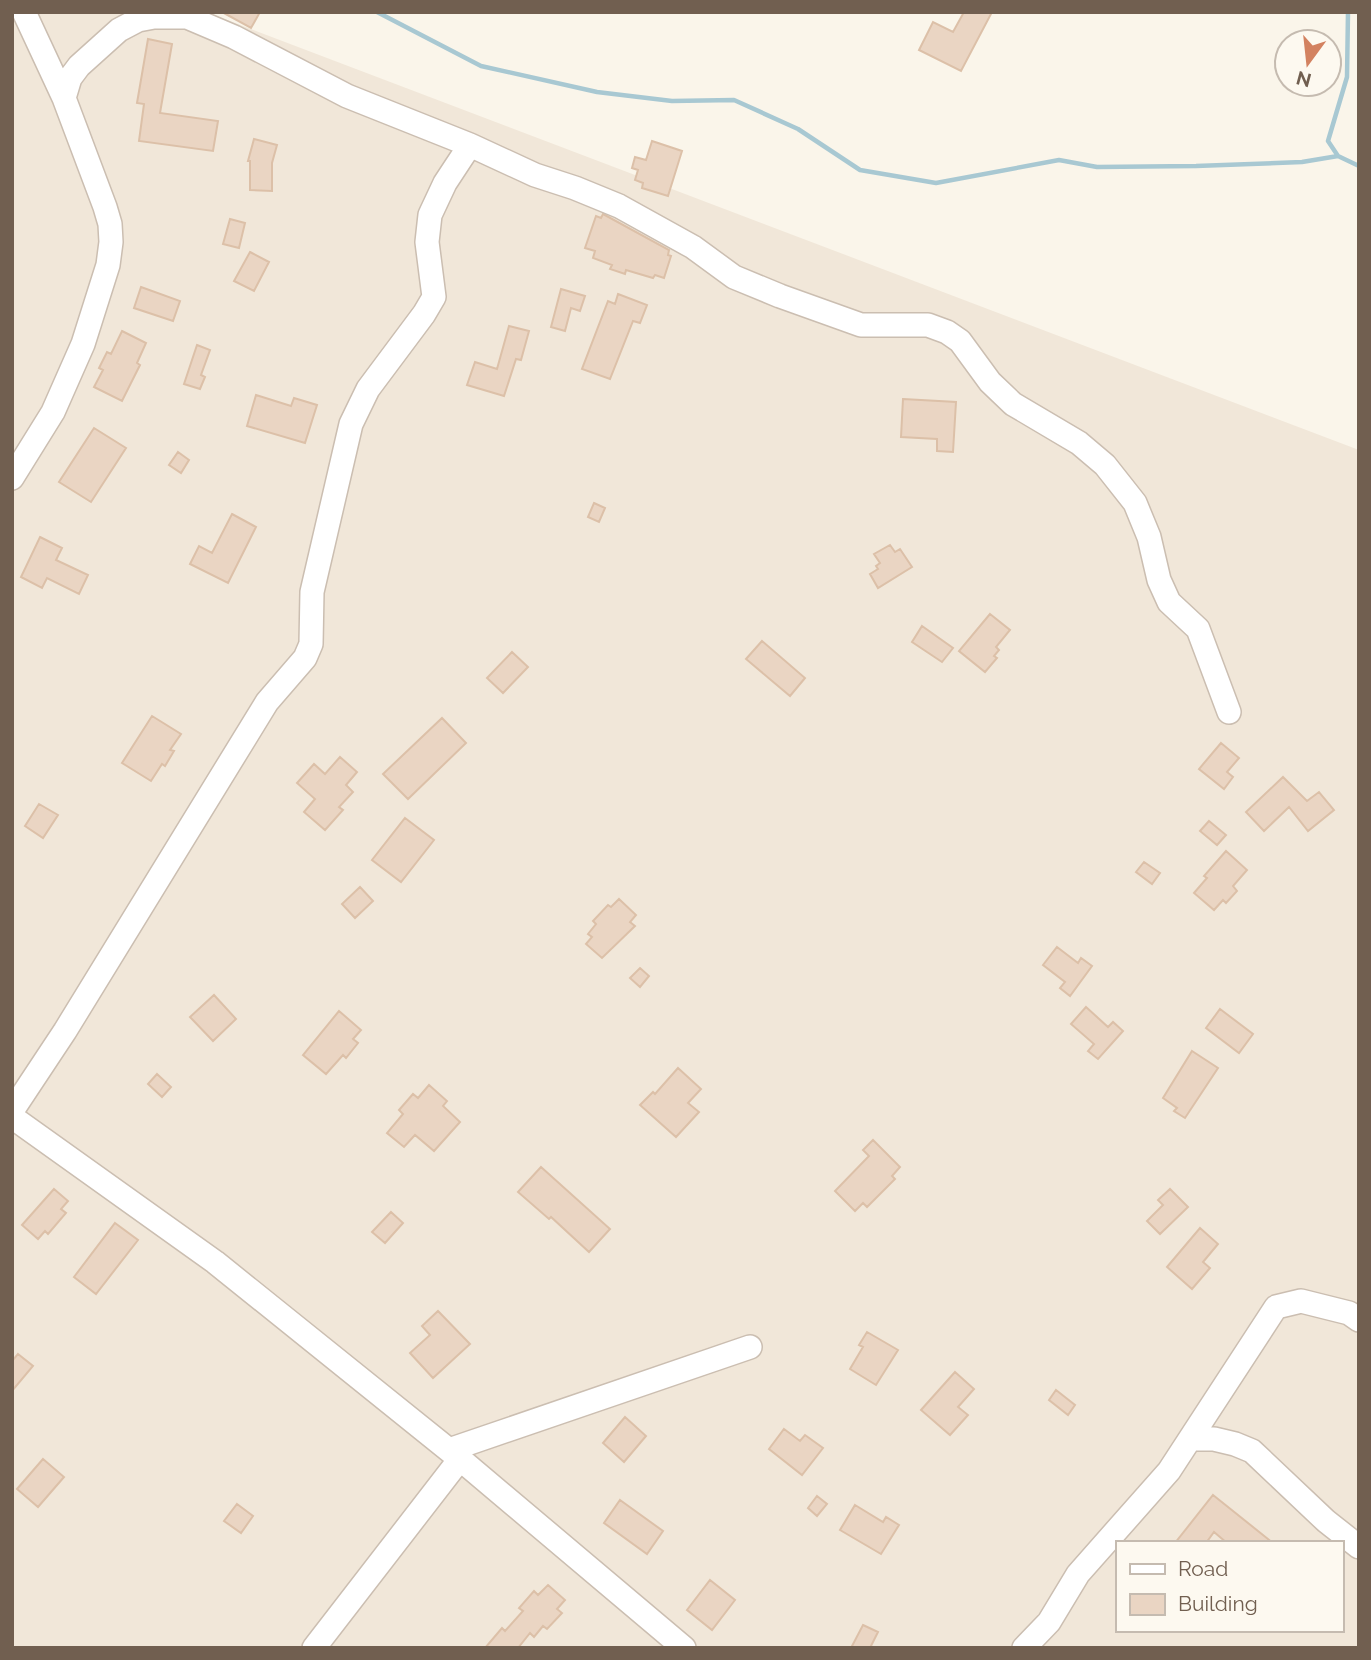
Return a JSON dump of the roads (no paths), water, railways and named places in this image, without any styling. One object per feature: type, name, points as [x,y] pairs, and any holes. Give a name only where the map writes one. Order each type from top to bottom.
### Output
[{"type":"street","points":[[12,478],[60,398],[83,344],[108,265],[111,242],[105,206],[64,98],[24,12]]},
{"type":"street","points":[[64,98],[70,78],[79,65],[118,30],[138,20],[187,17],[234,37],[347,96],[470,145],[535,175],[619,206],[693,247],[734,277],[861,325],[928,325],[947,332],[960,341],[990,382],[1013,404],[1088,450],[1105,465],[1135,503],[1149,537],[1159,580],[1170,602],[1198,629],[1229,712]]},
{"type":"street","points":[[12,1111],[72,1021],[267,702],[305,658],[311,644],[312,592],[351,424],[368,389],[435,296],[427,242],[430,215],[445,183],[470,145]]},
{"type":"street","points":[[12,1117],[215,1262],[454,1455],[684,1648]]},
{"type":"street","points":[[1024,1648],[1049,1622],[1078,1574],[1170,1471],[1276,1307],[1301,1301],[1349,1313],[1359,1320]]},
{"type":"street","points":[[314,1648],[454,1455],[750,1347]]},
{"type":"street","points":[[1192,1439],[1214,1439],[1252,1451],[1326,1521],[1359,1547]]},
{"type":"waterway","points":[[377,12],[481,66],[597,92],[672,101],[734,100],[798,129],[860,170],[936,183],[1059,160],[1097,167],[1196,166],[1302,162],[1338,156],[1359,166]]},
{"type":"waterway","points":[[1338,156],[1328,141],[1347,77],[1348,12]]}]
